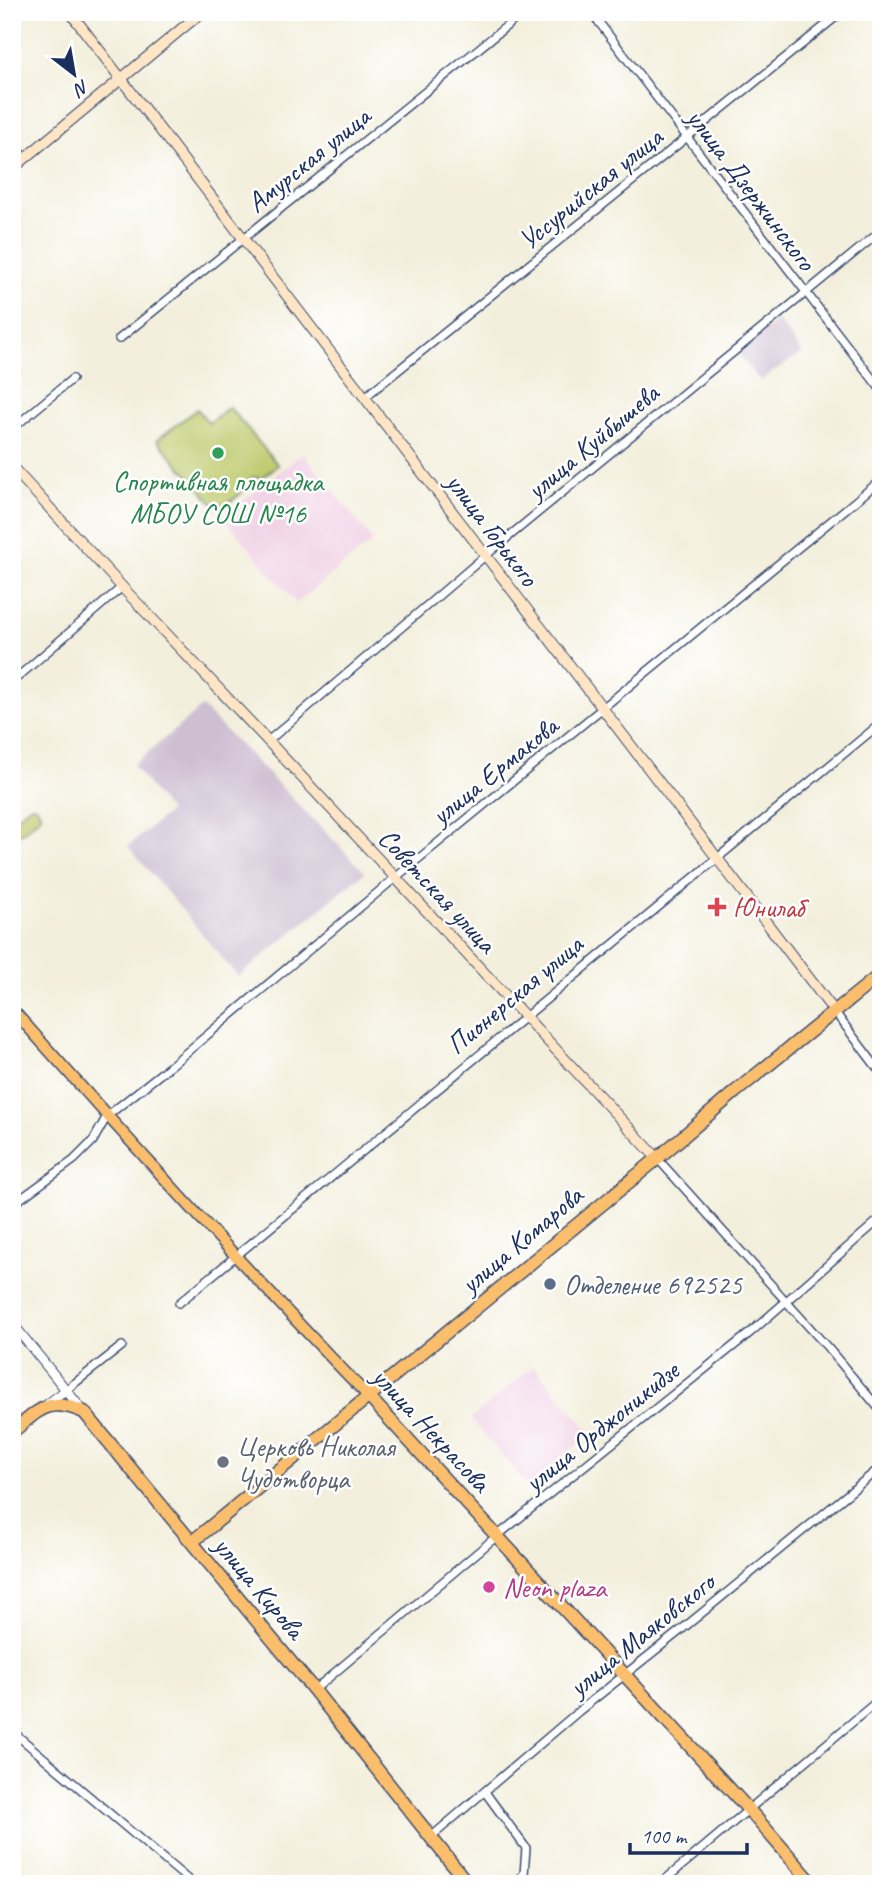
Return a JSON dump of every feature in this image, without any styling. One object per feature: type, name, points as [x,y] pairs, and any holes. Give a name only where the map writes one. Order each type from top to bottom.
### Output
[{"type":"highway","name":"улица Комарова","points":[[192,1542],[881,974]]},
{"type":"highway","name":"улица Некрасова","points":[[369,1397],[749,1810],[813,1884]]},
{"type":"highway","points":[[12,1432],[44,1407],[70,1406],[84,1412]]},
{"type":"highway","name":"улица Кирова","points":[[84,1412],[314,1690],[468,1884]]},
{"type":"main road","name":"улица Горького","points":[[70,12],[834,1012]]},
{"type":"main road","points":[[12,169],[202,12]]},
{"type":"main road","name":"Советская улица","points":[[12,467],[657,1158]]},
{"type":"main road","name":"улица Некрасова","points":[[12,1009],[107,1116],[369,1397]]},
{"type":"street","name":"Амурская улица","points":[[119,340],[524,12]]},
{"type":"street","name":"улица Дзержинского","points":[[591,12],[881,390]]},
{"type":"street","name":"Уссурийская улица","points":[[365,397],[842,12]]},
{"type":"street","name":"улица Куйбышева","points":[[268,741],[485,556],[881,231]]},
{"type":"street","points":[[12,429],[72,379]]},
{"type":"street","name":"улица Ермакова","points":[[12,1205],[74,1160],[93,1141],[107,1116],[169,1068],[395,878],[881,480]]},
{"type":"street","points":[[12,682],[122,587]]},
{"type":"street","name":"Пионерская улица","points":[[179,1303],[881,723]]},
{"type":"street","name":"улица Горького","points":[[834,1012],[881,1073]]},
{"type":"street","name":"Советская улица","points":[[657,1158],[881,1411]]},
{"type":"street","name":"улица Орджоникидзе","points":[[314,1690],[497,1536],[785,1302],[881,1218]]},
{"type":"street","name":"улица Кирова","points":[[12,1323],[84,1412]]},
{"type":"street","points":[[44,1407],[122,1346]]},
{"type":"street","name":"улица Маяковского","points":[[431,1837],[579,1711],[881,1467]]},
{"type":"street","points":[[660,1884],[881,1698]]},
{"type":"street","points":[[12,1731],[193,1884]]},
{"type":"street","points":[[485,1792],[526,1848],[524,1874],[512,1884]]},
{"type":"shaded area","points":[[778,320],[802,353],[760,381],[738,354]]},
{"type":"shaded area","points":[[303,453],[373,541],[296,603],[223,517]]},
{"type":"shaded area","points":[[202,707],[365,872],[238,977],[128,846],[169,812],[133,765]]},
{"type":"shaded area","points":[[534,1366],[591,1433],[528,1486],[471,1419]]},
{"type":"green space","name":"Спортивная площадка МБОУ СОШ №16","points":[[229,407],[278,465],[261,478],[252,477],[238,496],[216,507],[157,440],[197,409],[209,423]]},
{"type":"green space","points":[[31,805],[37,807],[40,817],[22,833],[15,834],[12,831],[12,820]]},
{"type":"place","name":"Спортивная площадка МБОУ СОШ №16","points":[[218,453]]},
{"type":"place","name":"Юнилаб","points":[[717,907]]},
{"type":"place","name":"Отделение 692525","points":[[550,1284]]},
{"type":"place","name":"Церковь Николая Чудотворца","points":[[223,1462]]},
{"type":"place","name":"Neon plaza","points":[[489,1587]]}]
